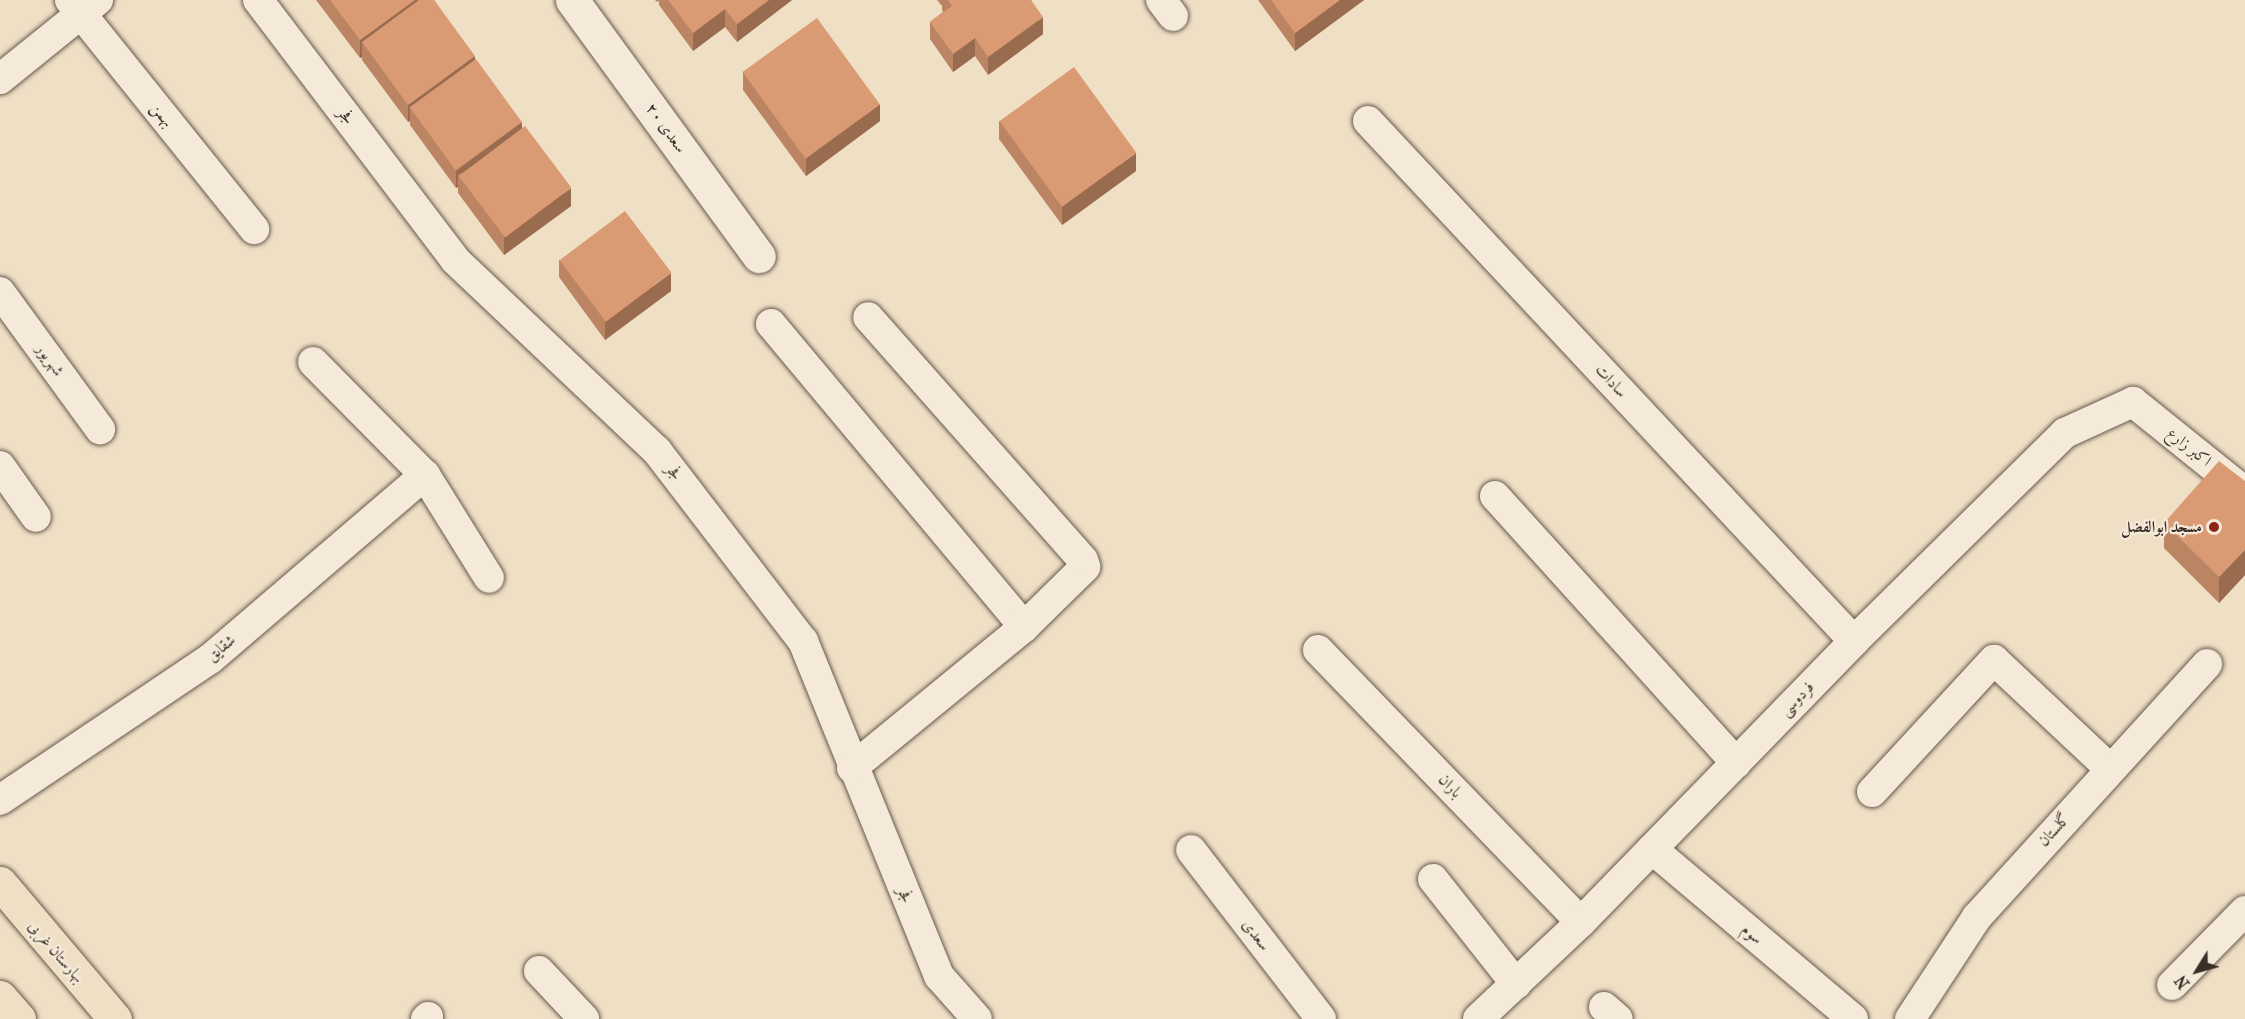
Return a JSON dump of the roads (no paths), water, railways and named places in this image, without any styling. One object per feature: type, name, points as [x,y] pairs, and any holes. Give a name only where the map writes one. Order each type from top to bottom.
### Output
[{"type":"main road","name":"بهارستان غربی","points":[[0,883],[115,1019]]},
{"type":"main road","points":[[0,997],[19,1019]]},
{"type":"street","name":"فجر","points":[[258,0],[455,260],[657,451],[803,641],[852,768],[939,976],[977,1019]]},
{"type":"street","name":"سعدی ۲۰","points":[[572,0],[759,256]]},
{"type":"street","points":[[0,79],[83,5]]},
{"type":"street","name":"بهمن","points":[[83,5],[254,229]]},
{"type":"street","name":"سادات","points":[[1368,121],[1854,640]]},
{"type":"street","name":"شهریور","points":[[0,292],[99,429]]},
{"type":"street","points":[[852,768],[1024,627],[1085,567],[1083,560],[868,317]]},
{"type":"street","points":[[771,324],[1024,627]]},
{"type":"street","points":[[313,362],[425,475],[489,578]]},
{"type":"street","name":"فردوسی","points":[[1478,1019],[1581,922],[1854,640],[2065,433],[2133,402]]},
{"type":"street","name":"اکبر زارع","points":[[2133,402],[2245,492]]},
{"type":"street","points":[[0,465],[36,517]]},
{"type":"street","name":"شقایق","points":[[0,800],[210,659],[425,475]]},
{"type":"street","points":[[1495,496],[1736,763]]},
{"type":"street","name":"باران","points":[[1318,650],[1581,922]]},
{"type":"street","points":[[1872,792],[1994,660],[2109,768]]},
{"type":"street","name":"گلستان","points":[[1919,1015],[1977,916],[2109,768],[2207,664]]},
{"type":"street","name":"سوم","points":[[1652,849],[1853,1019]]},
{"type":"street","name":"سعدی","points":[[1191,850],[1321,1019]]},
{"type":"street","points":[[1433,879],[1516,984]]},
{"type":"street","points":[[2172,985],[2245,911]]},
{"type":"street","points":[[539,971],[584,1019]]},
{"type":"place","name":"مسجد ابوالفضل","points":[[2214,527]]}]
